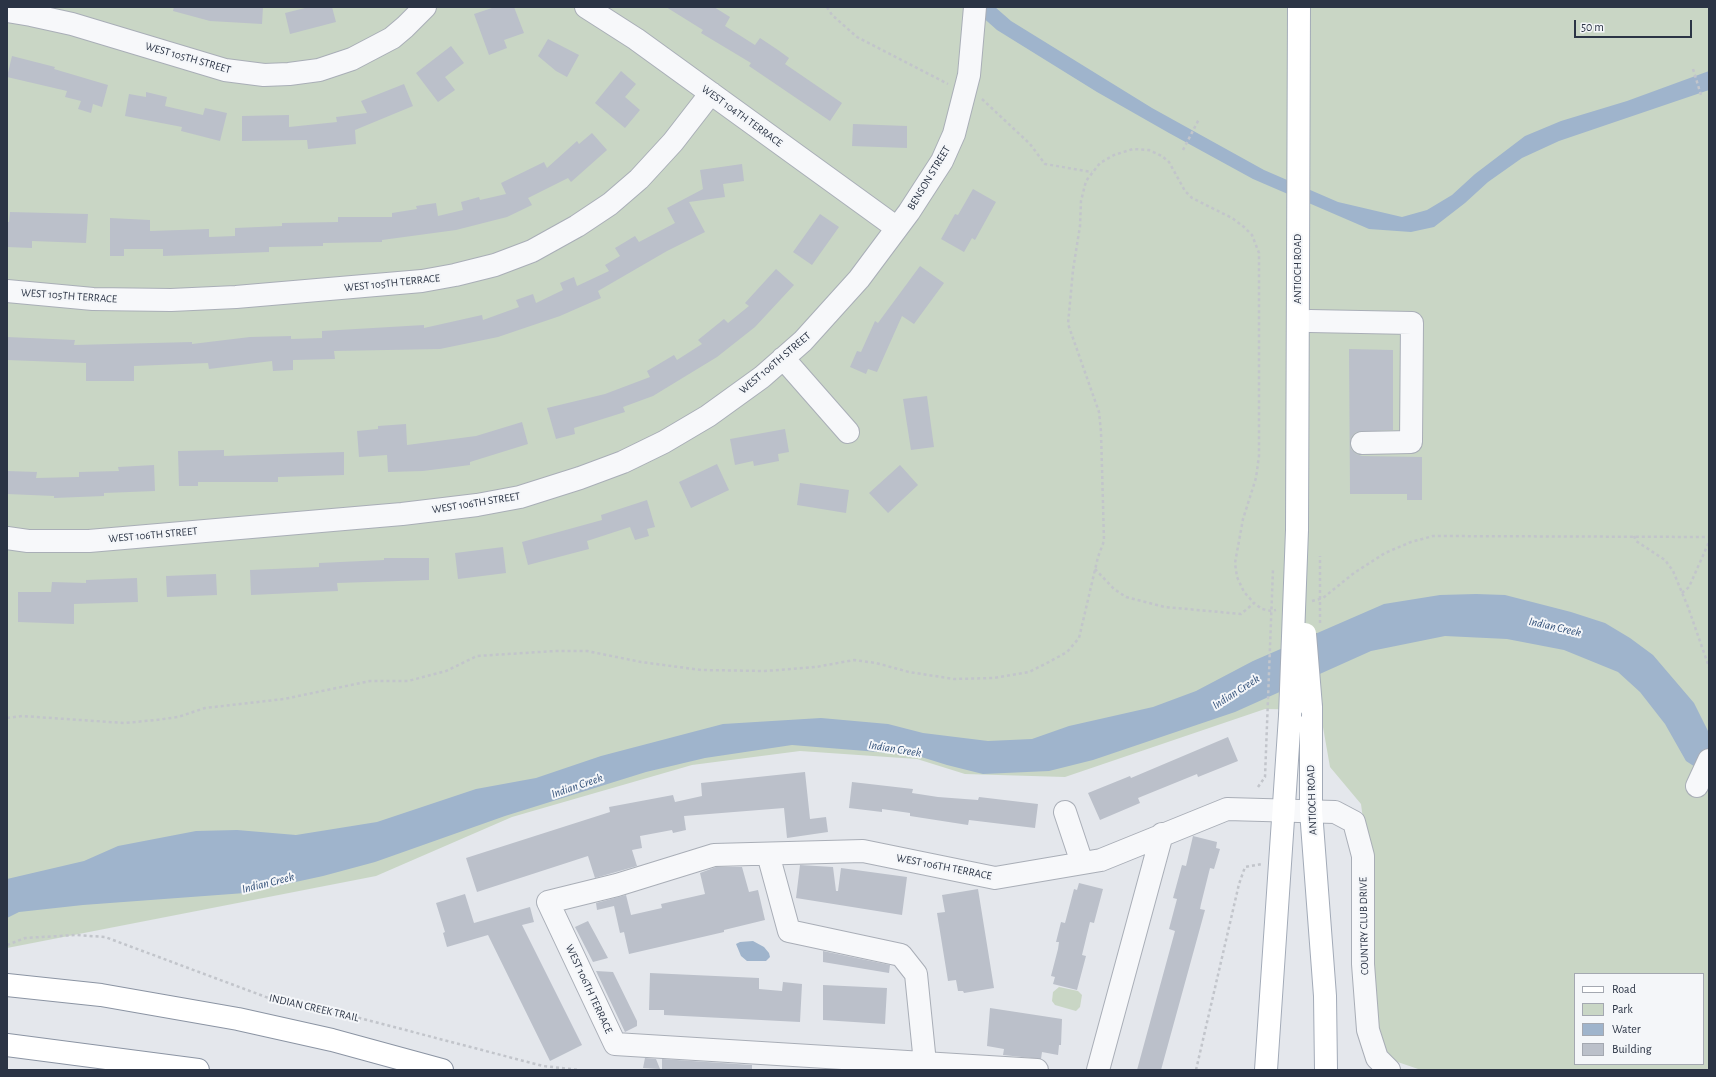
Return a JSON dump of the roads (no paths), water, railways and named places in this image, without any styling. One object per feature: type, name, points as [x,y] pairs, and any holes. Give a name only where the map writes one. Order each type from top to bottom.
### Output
[{"type":"main road","name":"ANTIOCH ROAD","points":[[1266,1070],[1290,716],[1297,530],[1299,7]]},
{"type":"main road","name":"ANTIOCH ROAD","points":[[1297,530],[1311,707],[1311,811],[1324,996],[1326,1070]]},
{"type":"main road","points":[[7,985],[46,988],[173,1006],[332,1040],[442,1070]]},
{"type":"main road","points":[[7,1044],[198,1070]]},
{"type":"street","name":"WEST 105TH STREET","points":[[7,12],[31,15],[72,24],[225,70],[264,75],[289,74],[319,70],[352,59],[392,38],[406,27],[425,7]]},
{"type":"street","name":"WEST 104TH TERRACE","points":[[586,7],[636,39],[897,228]]},
{"type":"street","name":"BENSON STREET","points":[[897,228],[942,161],[954,134],[969,75],[975,7]]},
{"type":"street","name":"WEST 105TH TERRACE","points":[[7,291],[93,299],[171,300],[236,297],[422,281],[455,275],[495,265],[532,251],[577,226],[610,204],[639,179],[673,142],[711,93]]},
{"type":"street","name":"WEST 106TH STREET","points":[[7,538],[28,541],[89,541],[402,514],[476,506],[520,497],[580,478],[623,462],[664,442],[708,416],[762,376],[825,318],[860,279],[897,228]]},
{"type":"street","points":[[1310,322],[1412,323],[1411,442],[1362,443]]},
{"type":"street","points":[[783,358],[848,432]]},
{"type":"street","points":[[1697,786],[1709,760]]},
{"type":"street","name":"WEST 106TH TERRACE","points":[[1037,1070],[615,1044],[548,902],[617,885],[714,855],[863,851],[995,878],[1101,860],[1162,834],[1227,809],[1311,811]]},
{"type":"street","name":"COUNTRY CLUB DRIVE","points":[[1311,811],[1334,812],[1354,822],[1363,856],[1363,964],[1368,1030],[1377,1058],[1389,1070]]},
{"type":"street","points":[[1065,812],[1082,863]]},
{"type":"street","points":[[1098,1070],[1162,834]]},
{"type":"street","points":[[768,854],[789,931],[901,956],[916,974],[925,1063]]},
{"type":"water","points":[[971,7],[995,7],[1011,21],[1152,108],[1264,170],[1338,202],[1402,217],[1427,210],[1452,195],[1475,174],[1525,136],[1561,121],[1627,101],[1709,71],[1709,90],[1559,141],[1522,158],[1488,182],[1465,203],[1434,227],[1411,232],[1369,229],[1253,179],[1169,133],[1097,92],[997,30]]},
{"type":"water","name":"Indian Creek","points":[[1440,595],[1505,595],[1571,612],[1605,623],[1630,638],[1653,655],[1694,703],[1709,733],[1709,776],[1686,761],[1665,724],[1640,692],[1618,672],[1564,650],[1507,639],[1445,636],[1371,651],[1235,712],[1093,760],[1049,771],[983,774],[915,755],[792,745],[705,758],[646,772],[505,816],[375,862],[323,876],[245,893],[83,905],[19,912],[7,918],[7,879],[84,861],[118,846],[196,831],[237,830],[296,835],[377,822],[476,789],[536,778],[601,756],[723,724],[821,718],[888,724],[923,733],[988,741],[1032,739],[1069,726],[1153,707],[1196,691],[1253,661],[1384,604]]},
{"type":"water","points":[[753,941],[764,947],[769,953],[770,957],[766,961],[747,961],[741,956],[736,944],[740,942]]}]
